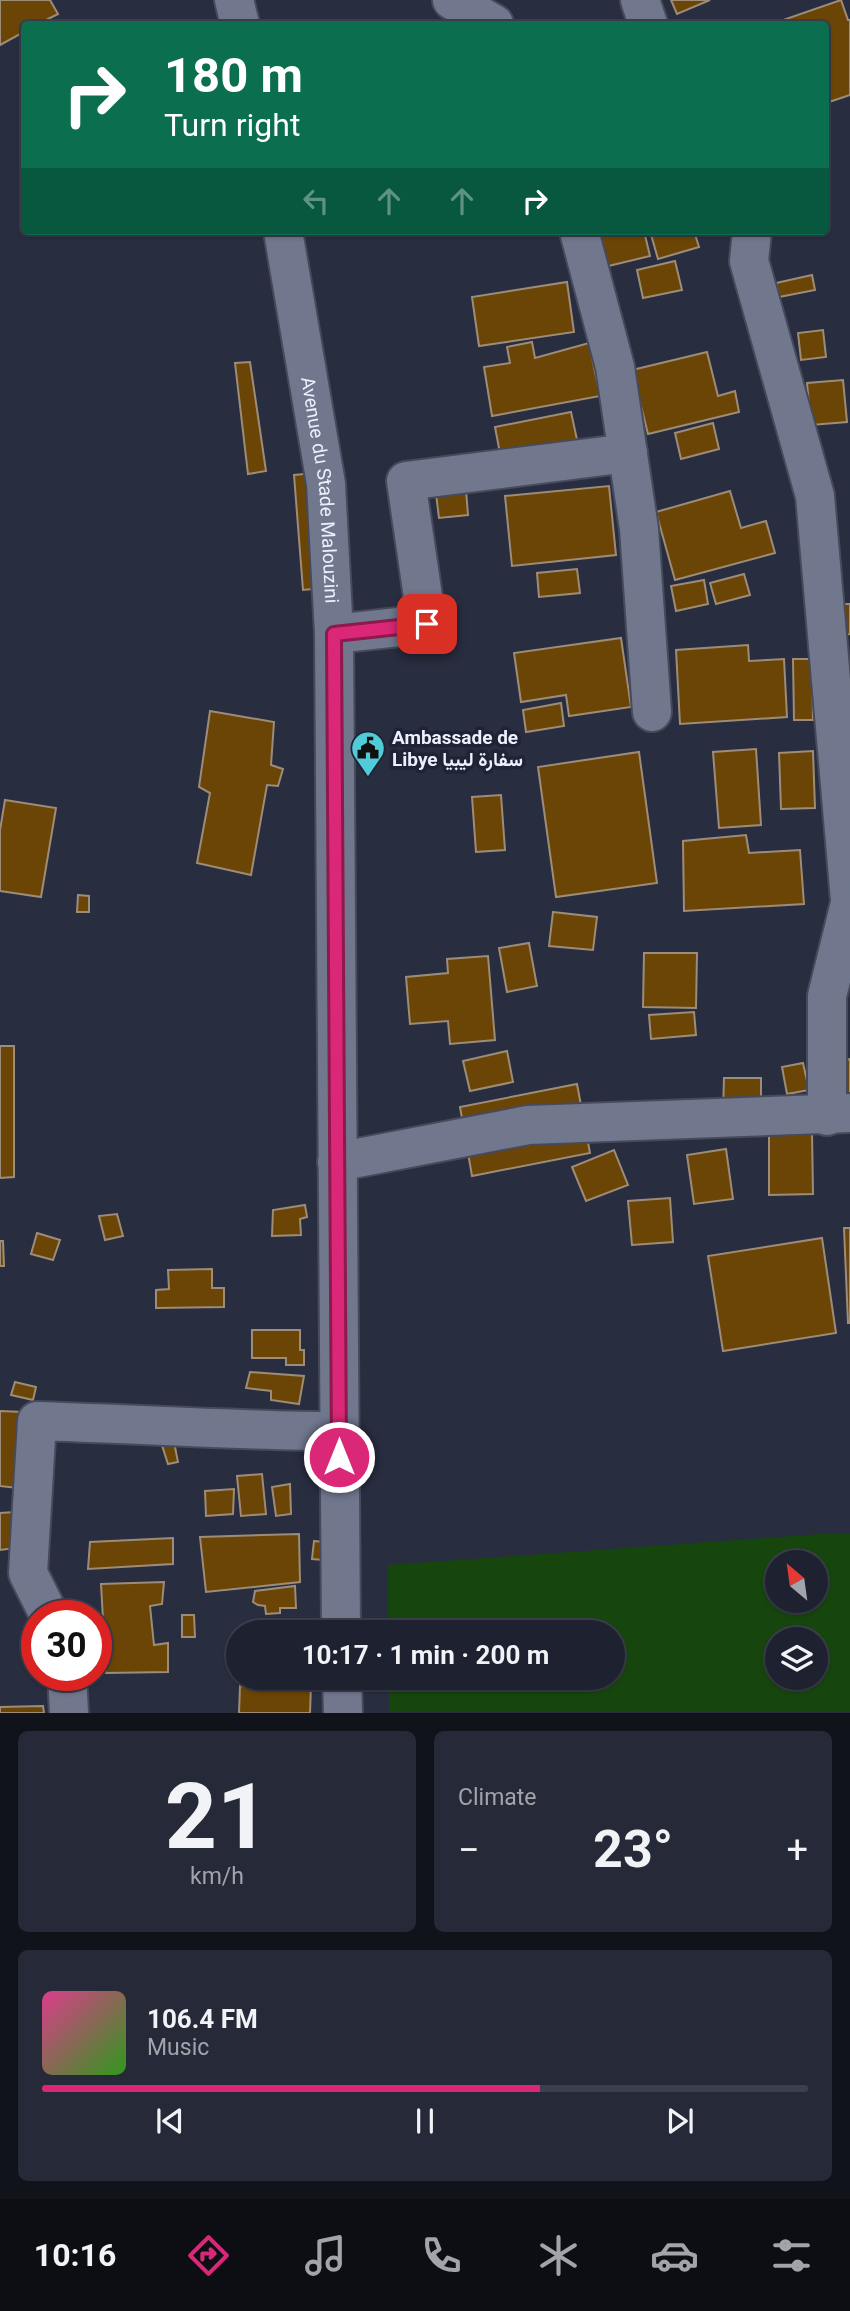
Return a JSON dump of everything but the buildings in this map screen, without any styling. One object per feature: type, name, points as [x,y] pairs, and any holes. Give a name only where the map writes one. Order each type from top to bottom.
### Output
[{"type":"street","points":[[234,0],[239,21]]},
{"type":"street","points":[[452,0],[489,21]]},
{"type":"street","points":[[640,0],[647,21]]},
{"type":"street","name":"Avenue du Stade Malouzini","points":[[284,235],[326,484],[334,634],[341,1620]]},
{"type":"street","points":[[580,235],[615,367],[628,453],[639,530],[652,712]]},
{"type":"street","points":[[337,1162],[528,1125],[838,1115],[827,996],[850,901],[815,496],[748,261],[751,235]]},
{"type":"street","points":[[334,634],[427,624],[406,481],[628,453]]},
{"type":"street","points":[[42,1600],[28,1573],[37,1420],[184,1425],[242,1431],[339,1431]]},
{"type":"street","points":[[342,1690],[343,1713]]},
{"type":"street","points":[[68,1691],[69,1713]]},
{"type":"green space","points":[[850,1534],[850,1712],[389,1712],[389,1690],[625,1690],[625,1620],[388,1620],[388,1565]]},
{"type":"place","name":"Ambassade de Libye سفارة ليبيا","points":[[368,778]]},
{"type":"route","points":[[339,1457],[334,634],[427,624]]}]
